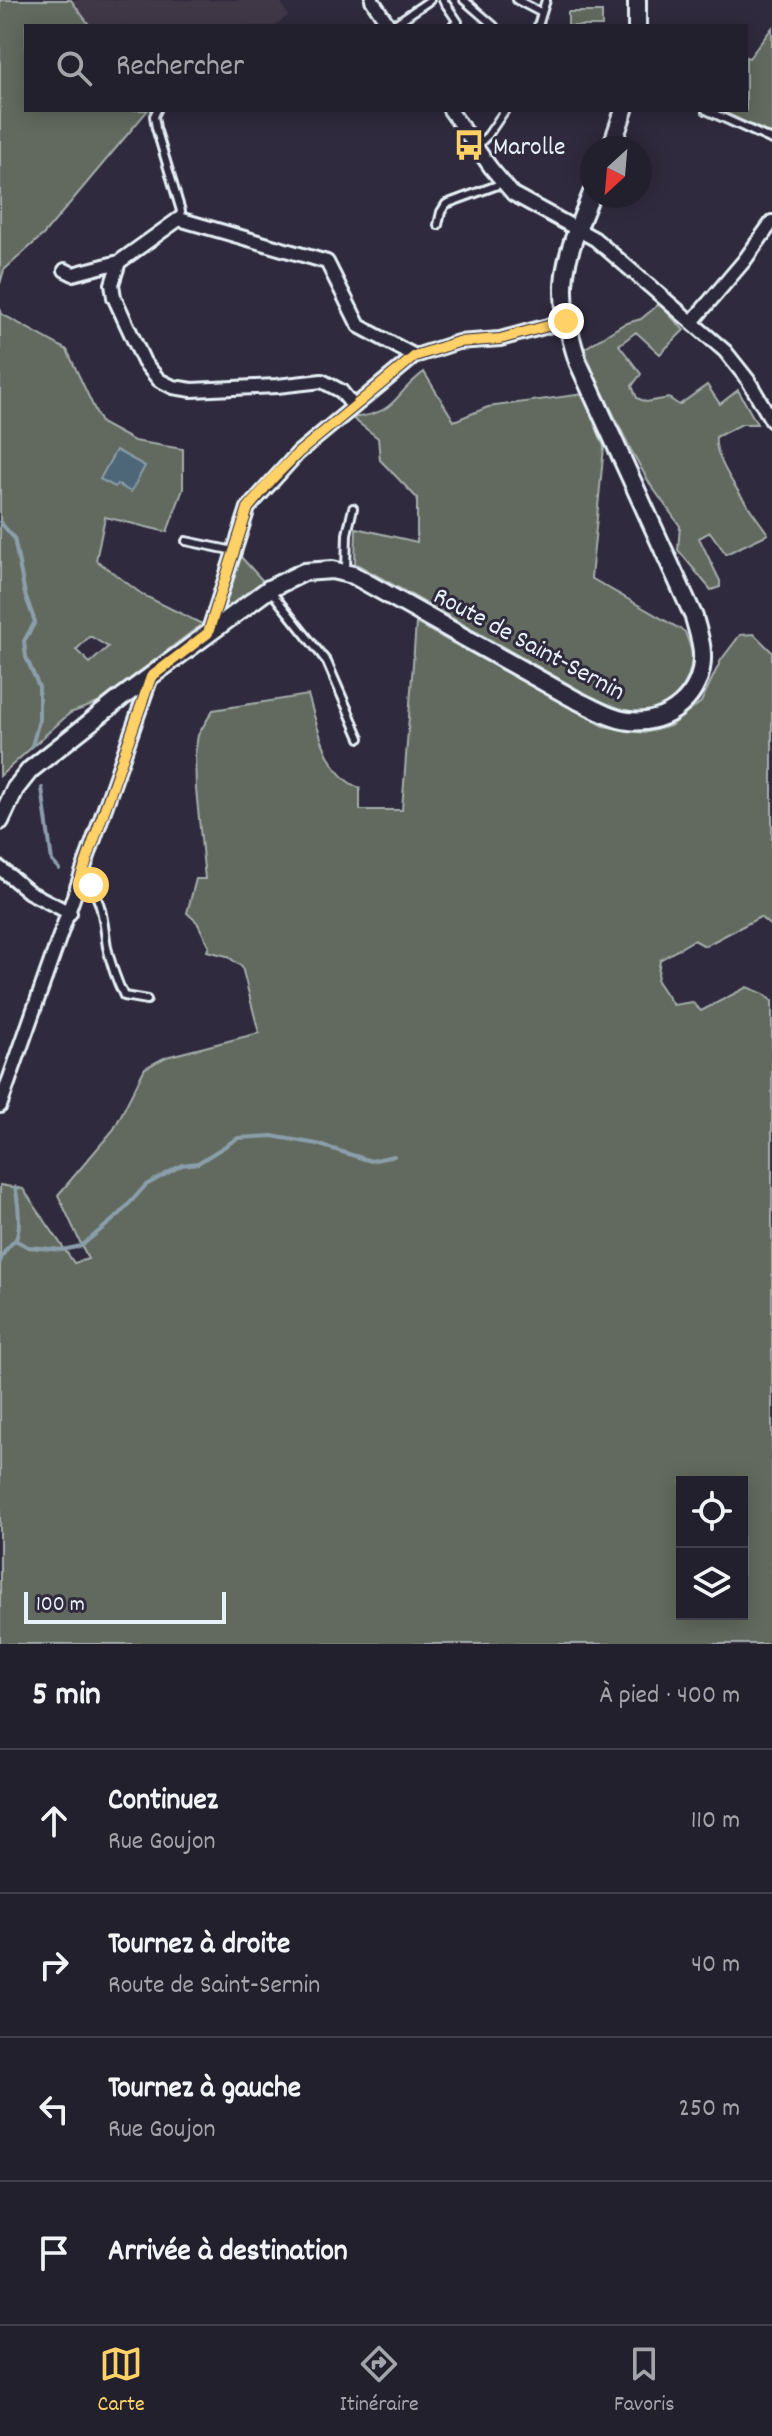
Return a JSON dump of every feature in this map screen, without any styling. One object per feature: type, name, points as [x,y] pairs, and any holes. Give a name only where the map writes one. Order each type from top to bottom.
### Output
[{"type":"street","points":[[372,0],[390,24]]},
{"type":"street","points":[[637,0],[637,24]]},
{"type":"street","points":[[451,112],[503,183],[525,202],[595,239],[737,364],[772,421]]},
{"type":"street","points":[[615,136],[623,112]]},
{"type":"street","name":"Route de Saint-Sernin","points":[[0,821],[15,789],[30,770],[208,633],[269,589],[304,572],[332,570],[346,573],[381,589],[576,700],[611,716],[627,721],[650,721],[676,711],[691,694],[701,669],[702,653],[694,617],[578,362],[566,321],[562,297],[564,276],[586,208]]},
{"type":"street","points":[[65,270],[73,274],[119,262],[179,219],[327,262],[359,326],[415,356]]},
{"type":"street","points":[[692,322],[744,261],[772,222]]},
{"type":"street","points":[[119,262],[112,284],[114,297],[144,362],[159,380],[173,387],[192,390],[322,381],[341,391],[353,406]]},
{"type":"street","points":[[208,633],[248,508],[298,453],[415,356],[458,342],[500,339],[566,321]]},
{"type":"street","points":[[0,1106],[151,677]]},
{"type":"street","points":[[0,868],[29,892],[70,913]]},
{"type":"lane","points":[[394,24],[430,0]]},
{"type":"lane","points":[[455,24],[458,22],[444,2],[464,0],[492,24]]},
{"type":"lane","points":[[517,0],[542,13]]},
{"type":"lane","points":[[539,24],[546,0]]},
{"type":"lane","points":[[156,112],[156,128],[181,211],[179,219]]},
{"type":"lane","points":[[476,147],[504,112]]},
{"type":"lane","points":[[710,112],[772,140]]},
{"type":"lane","points":[[438,225],[446,204],[503,183]]},
{"type":"lane","points":[[346,573],[347,534],[353,508]]},
{"type":"lane","points":[[186,541],[234,551]]},
{"type":"lane","points":[[269,589],[327,662],[360,738]]},
{"type":"lane","points":[[81,877],[91,885],[103,913],[114,977],[124,996],[147,1000]]},
{"type":"shaded area","points":[[71,0],[280,0],[288,16],[277,24],[89,24]]},
{"type":"green space","points":[[0,0],[71,0],[89,24],[24,24],[24,112],[146,112],[44,234],[4,270],[0,284]]},
{"type":"green space","points":[[568,12],[602,12],[602,24],[568,24]]},
{"type":"green space","points":[[772,28],[772,135],[724,112],[748,112],[749,58]]},
{"type":"green space","points":[[659,304],[684,330],[660,354],[636,332],[619,345],[641,374],[632,386],[637,398],[646,402],[669,398],[679,405],[707,385],[720,404],[738,390],[757,424],[742,424],[716,437],[717,447],[735,487],[768,534],[726,554],[710,532],[699,538],[720,581],[720,587],[711,590],[678,550],[680,526],[650,484],[631,450],[582,350],[624,324],[641,319]]},
{"type":"green space","points":[[0,308],[2,314],[67,350],[101,423],[134,441],[183,449],[183,489],[167,532],[105,517],[96,560],[143,595],[202,624],[98,703],[70,713],[0,776]],"holes":[[[90,636],[108,647],[90,663],[76,650]]]},
{"type":"green space","points":[[424,372],[454,421],[488,407],[583,394],[604,447],[591,578],[685,632],[691,651],[691,667],[683,686],[670,702],[661,708],[641,713],[604,704],[355,563],[356,528],[417,542],[417,498],[380,460],[378,438],[352,418],[387,407]]},
{"type":"green space","points":[[241,557],[263,581],[226,611],[224,606]]},
{"type":"green space","points":[[416,623],[604,726],[644,733],[670,726],[701,702],[721,660],[740,635],[754,634],[772,652],[772,927],[760,917],[705,946],[694,940],[660,960],[657,981],[673,1005],[692,1002],[701,1011],[747,987],[772,1001],[772,1644],[0,1644],[0,1185],[23,1189],[74,1263],[88,1259],[58,1195],[114,1129],[145,1068],[166,1057],[259,1033],[242,967],[227,956],[207,951],[209,946],[197,922],[187,913],[196,879],[205,879],[195,754],[198,735],[213,710],[308,695],[331,761],[348,782],[360,788],[360,810],[402,810]]},
{"type":"water","points":[[116,450],[145,466],[131,492],[100,479]]},
{"type":"waterway","points":[[0,522],[14,538],[25,594],[35,622],[24,641],[26,657],[39,687],[39,720],[32,746]]},
{"type":"waterway","points":[[42,788],[52,861],[59,869]]},
{"type":"waterway","points":[[15,1240],[28,1247],[62,1250],[81,1246],[119,1215],[146,1185],[182,1165],[198,1163],[238,1138],[272,1136],[317,1144],[371,1161],[394,1156]]},
{"type":"waterway","points":[[0,1262],[17,1236],[15,1187]]},
{"type":"place","name":"Marolle","points":[[469,145]]},
{"type":"route","points":[[91,885],[81,877],[151,677],[208,633],[248,508],[273,478],[298,453],[415,356],[458,342],[500,339],[566,321]]}]
